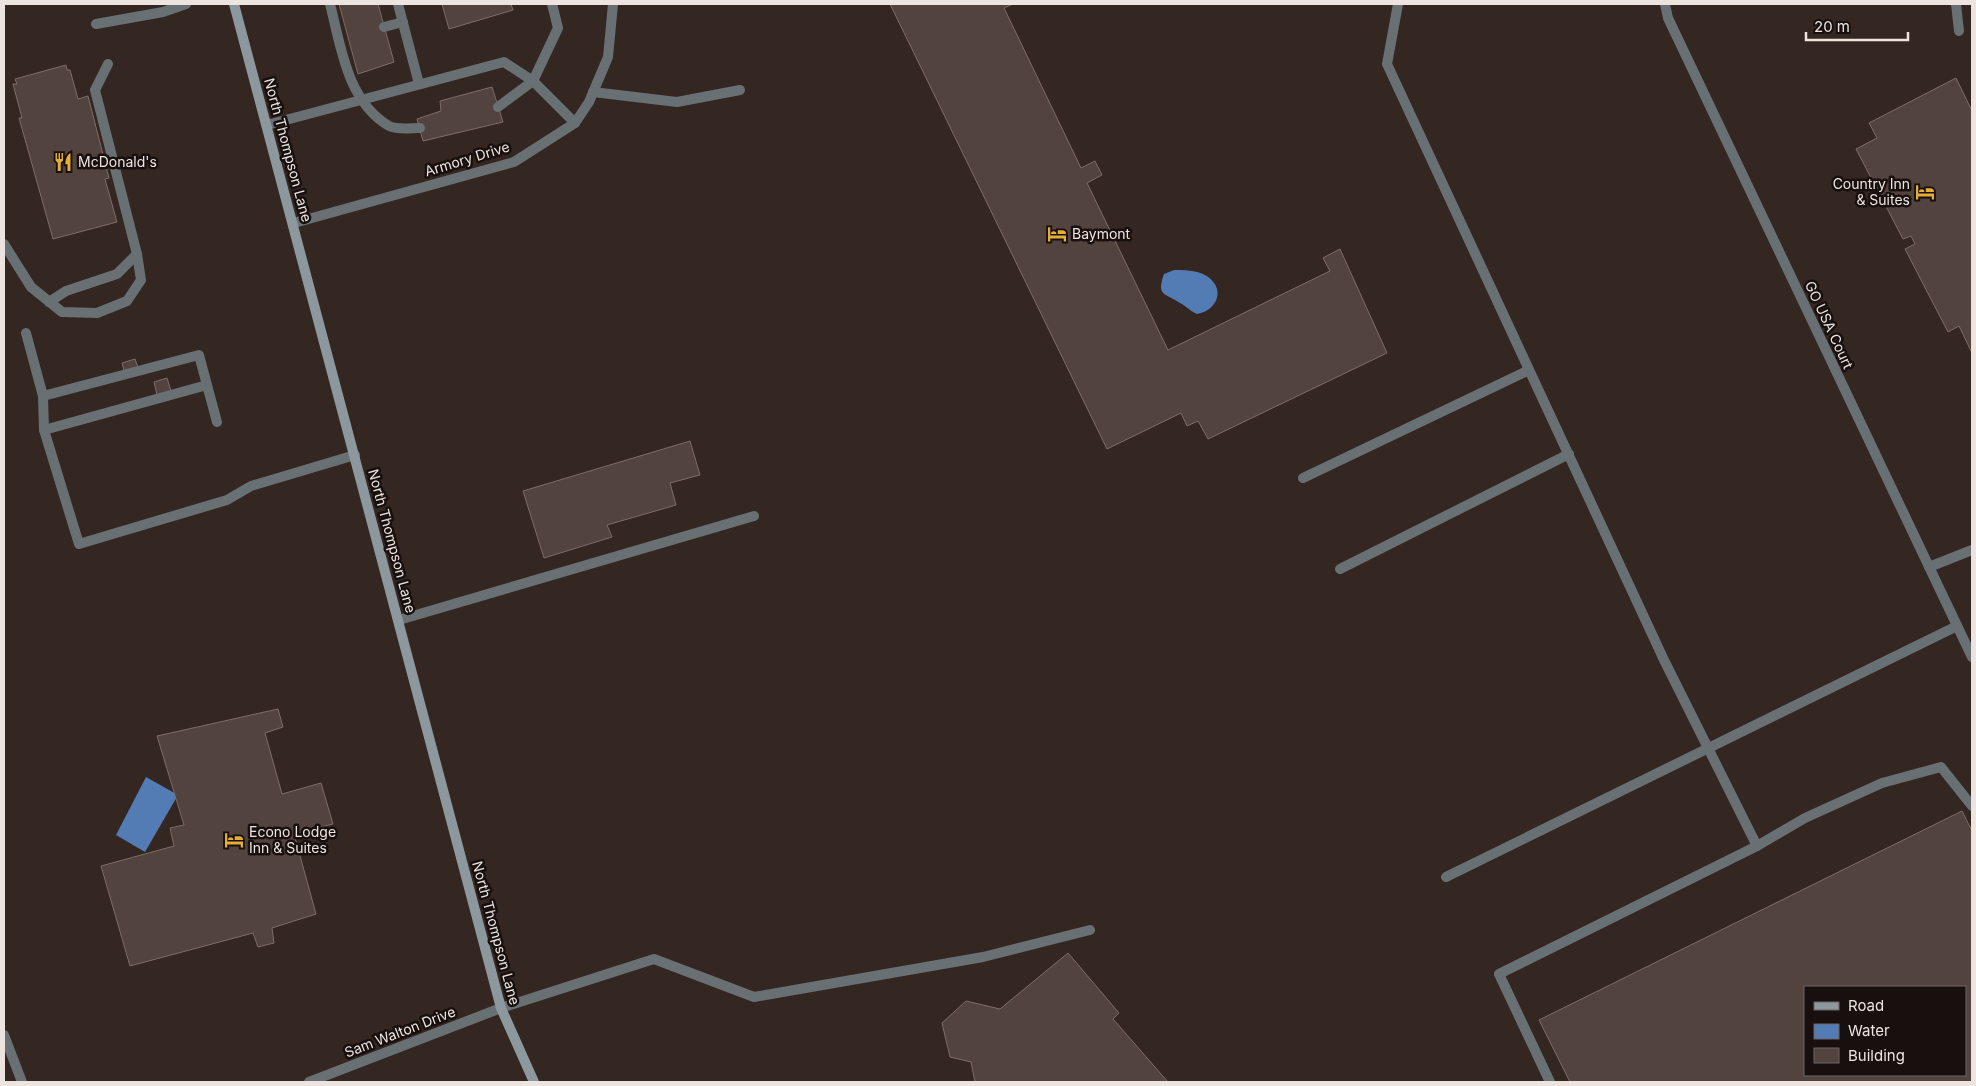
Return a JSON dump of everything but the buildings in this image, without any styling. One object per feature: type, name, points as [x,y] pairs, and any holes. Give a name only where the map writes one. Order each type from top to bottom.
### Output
[{"type":"main road","name":"North Thompson Lane","points":[[234,4],[268,125],[501,1008],[534,1082]]},
{"type":"street","points":[[96,24],[163,12],[186,4]]},
{"type":"street","points":[[330,4],[343,39],[348,72],[359,99],[390,127],[420,128]]},
{"type":"street","points":[[398,4],[419,84]]},
{"type":"street","points":[[498,107],[533,81],[558,28],[552,4]]},
{"type":"street","name":"Armory Drive","points":[[294,223],[514,162],[575,123],[593,92],[608,57],[613,4]]},
{"type":"street","points":[[1398,4],[1387,64],[1660,651],[1757,846]]},
{"type":"street","name":"GO USA Court","points":[[1665,4],[1668,18],[1972,657]]},
{"type":"street","points":[[1956,4],[1959,31]]},
{"type":"street","points":[[384,27],[403,22]]},
{"type":"street","points":[[268,125],[359,99],[504,62],[533,81],[575,123]]},
{"type":"street","points":[[4,244],[31,287],[62,312],[97,313],[127,301],[141,280],[137,254],[94,90],[108,64]]},
{"type":"street","points":[[593,92],[677,102],[740,90]]},
{"type":"street","points":[[49,302],[66,291],[117,274],[137,254]]},
{"type":"street","points":[[26,333],[43,396],[44,430],[79,544],[227,500],[251,486],[355,455]]},
{"type":"street","points":[[43,396],[199,355],[217,422]]},
{"type":"street","points":[[1302,478],[1529,370]]},
{"type":"street","points":[[44,430],[208,384]]},
{"type":"street","points":[[1340,569],[1569,454]]},
{"type":"street","points":[[399,620],[754,516]]},
{"type":"street","points":[[1929,567],[1972,550]]},
{"type":"street","points":[[1446,877],[1957,626]]},
{"type":"street","points":[[1550,1082],[1499,974],[1757,846],[1805,818],[1882,783],[1941,766],[1972,806]]},
{"type":"street","name":"Sam Walton Drive","points":[[309,1082],[501,1008],[654,959],[754,997],[983,957],[1090,930]]},
{"type":"street","points":[[4,1035],[22,1082]]},
{"type":"water","points":[[1174,270],[1197,272],[1212,280],[1217,292],[1215,303],[1205,312],[1197,314],[1163,293],[1161,286],[1164,274]]},
{"type":"water","points":[[146,777],[178,795],[145,852],[116,835]]},
{"type":"place","name":"McDonald's","points":[[63,162]]},
{"type":"place","name":"Country Inn & Suites","points":[[1925,192]]},
{"type":"place","name":"Baymont","points":[[1057,234]]},
{"type":"place","name":"Econo Lodge Inn & Suites","points":[[234,840]]}]
